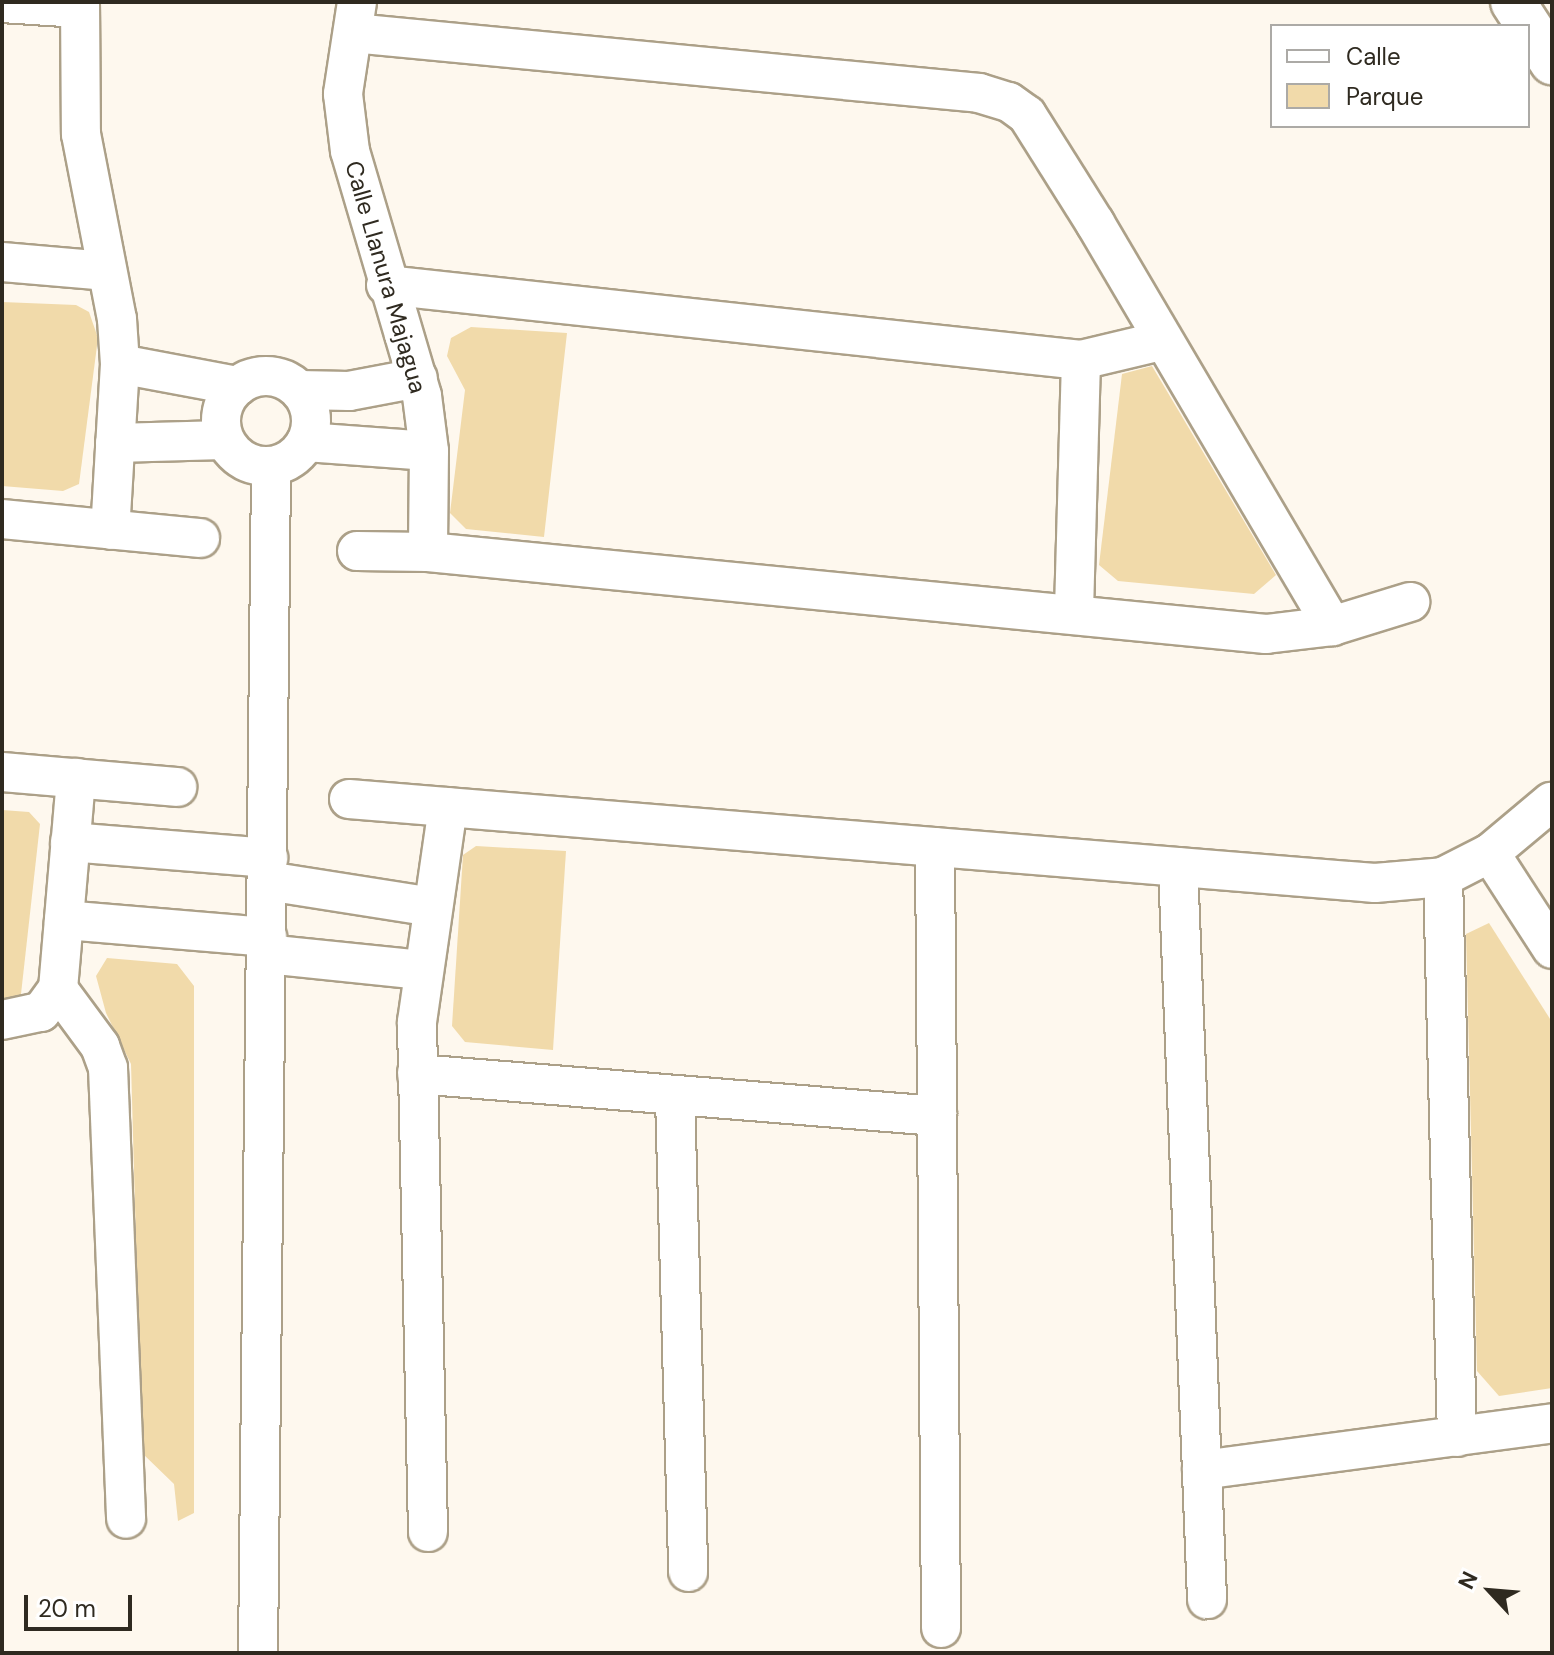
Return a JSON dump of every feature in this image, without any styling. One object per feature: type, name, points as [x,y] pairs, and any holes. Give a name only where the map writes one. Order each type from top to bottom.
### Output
[{"type":"main road","points":[[1513,2],[1527,24]]},
{"type":"main road","points":[[1530,28],[1552,62]]},
{"type":"street","points":[[2,3],[79,5],[81,134],[107,271],[120,364],[110,530]]},
{"type":"street","points":[[355,18],[979,93],[1009,102],[1027,115],[1332,626]]},
{"type":"street","name":"Calle Llanura Majagua","points":[[355,18],[343,94],[350,151],[386,285],[418,378],[429,451],[428,552]]},
{"type":"street","points":[[2,262],[107,271]]},
{"type":"street","points":[[386,285],[1081,360],[1161,341]]},
{"type":"street","points":[[1074,611],[1081,360]]},
{"type":"street","points":[[120,364],[238,386],[276,377],[299,390],[349,391],[418,378]]},
{"type":"street","points":[[238,386],[222,410],[224,440],[243,461],[271,466],[297,454],[306,442],[310,415],[299,390]]},
{"type":"street","points":[[115,443],[224,440]]},
{"type":"street","points":[[306,442],[429,451]]},
{"type":"street","points":[[258,1653],[271,466]]},
{"type":"street","points":[[2,519],[200,538]]},
{"type":"street","points":[[357,551],[428,552],[1074,611],[1266,634],[1332,626],[1410,602]]},
{"type":"street","points":[[2,772],[177,787]]},
{"type":"street","points":[[2,1020],[41,1012],[58,989],[76,778]]},
{"type":"street","points":[[349,799],[1375,883],[1443,877],[1490,853],[1551,802]]},
{"type":"street","points":[[428,1532],[417,1074],[422,970],[448,807]]},
{"type":"street","points":[[70,842],[268,870],[433,907]]},
{"type":"street","points":[[935,847],[941,1628]]},
{"type":"street","points":[[1490,853],[1552,949]]},
{"type":"street","points":[[1178,867],[1207,1599]]},
{"type":"street","points":[[1443,877],[1457,1437]]},
{"type":"street","points":[[64,920],[267,945],[422,970]]},
{"type":"street","points":[[58,989],[100,1046],[108,1068],[126,1519]]},
{"type":"street","points":[[417,1074],[937,1116]]},
{"type":"street","points":[[675,1097],[688,1572]]},
{"type":"street","points":[[1202,1470],[1552,1423]]},
{"type":"green space","points":[[2,302],[76,305],[89,312],[98,338],[79,484],[63,491],[2,486]]},
{"type":"green space","points":[[471,327],[567,333],[544,537],[466,529],[450,513],[465,390],[447,356],[451,338]]},
{"type":"green space","points":[[1152,366],[1276,575],[1254,594],[1118,581],[1099,565],[1122,374]]},
{"type":"green space","points":[[2,810],[29,812],[40,824],[21,994],[12,1004],[2,1003]]},
{"type":"green space","points":[[476,846],[566,851],[553,1050],[465,1042],[452,1026],[463,855]]},
{"type":"green space","points":[[1489,923],[1552,1022],[1552,1388],[1499,1396],[1477,1371],[1466,934]]},
{"type":"green space","points":[[107,958],[177,964],[194,986],[194,1513],[178,1521],[174,1484],[142,1453],[131,1064],[106,1013],[96,976]]}]
